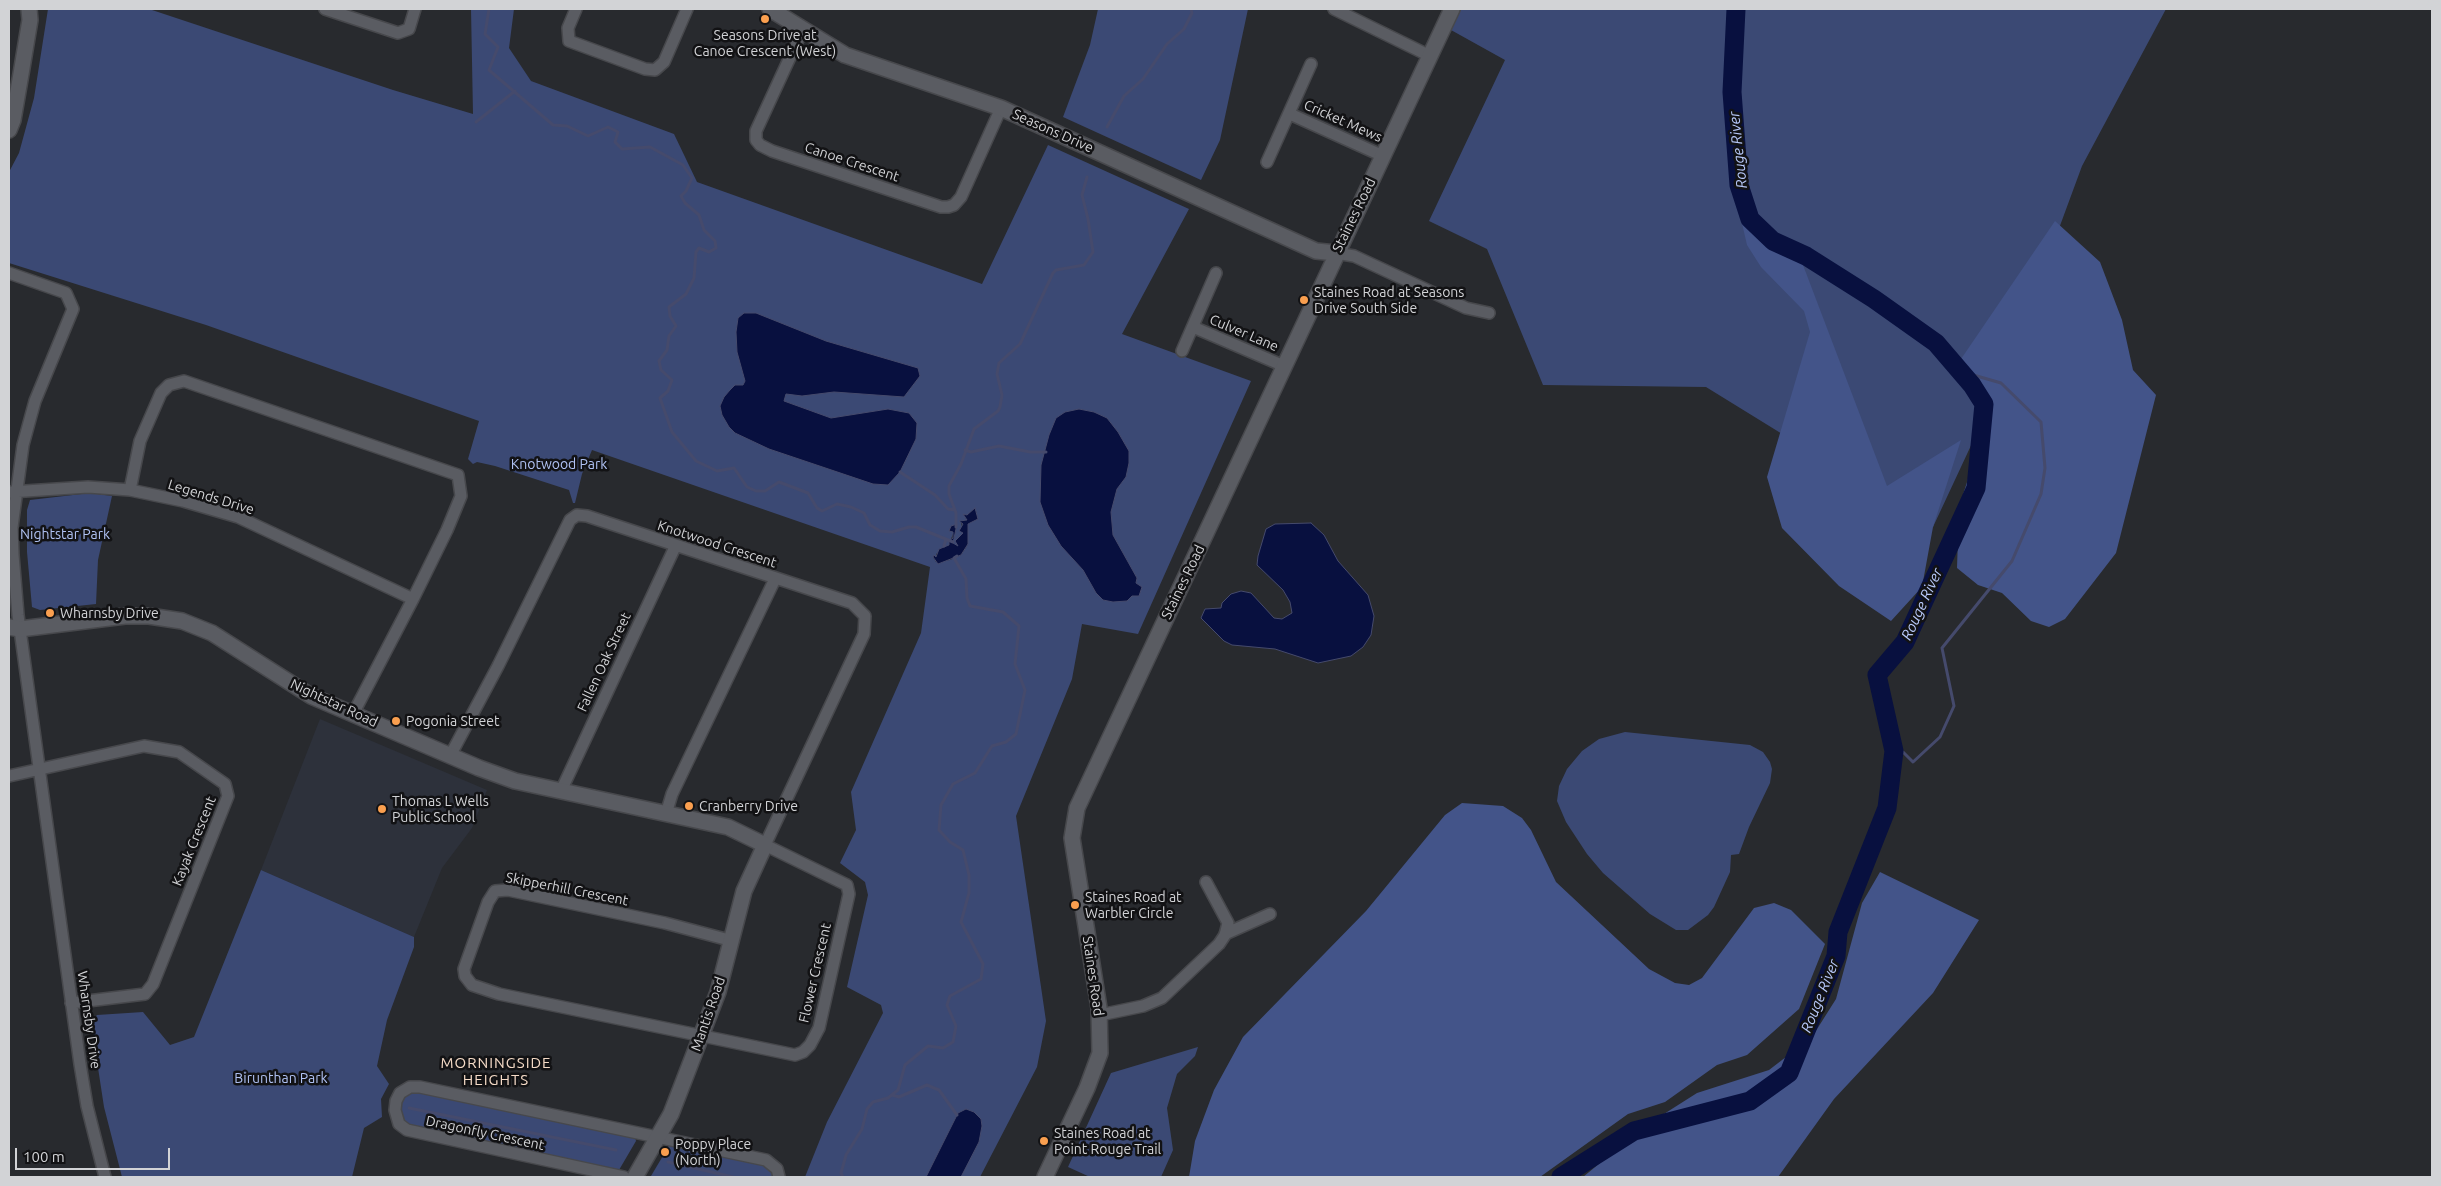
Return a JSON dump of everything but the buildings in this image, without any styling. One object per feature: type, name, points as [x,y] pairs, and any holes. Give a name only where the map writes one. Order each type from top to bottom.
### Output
[{"type":"street","points":[[9,130],[13,120],[30,20],[29,9]]},
{"type":"street","points":[[325,9],[398,33],[409,28],[414,9]]},
{"type":"street","points":[[576,9],[568,28],[570,40],[645,69],[655,70],[664,62],[687,9]]},
{"type":"street","name":"Seasons Drive","points":[[770,9],[845,55],[1001,108],[1316,250],[1336,253]]},
{"type":"street","points":[[1334,9],[1430,56]]},
{"type":"street","name":"Staines Road","points":[[1046,1177],[1087,1088],[1100,1053],[1100,1014],[1072,838],[1077,808],[1452,9]]},
{"type":"street","name":"Canoe Crescent","points":[[803,29],[756,131],[756,140],[760,145],[772,151],[941,207],[948,207],[954,205],[961,197],[1001,108]]},
{"type":"street","name":"Cricket Mews","points":[[1267,162],[1311,64]]},
{"type":"street","name":"Cricket Mews","points":[[1290,114],[1383,156]]},
{"type":"street","points":[[1336,253],[1354,256],[1466,308],[1489,313]]},
{"type":"street","name":"Wharnsby Drive","points":[[9,273],[66,293],[73,309],[35,401],[12,492],[13,630],[40,769],[71,1003],[87,1106],[105,1177]]},
{"type":"street","name":"Culver Lane","points":[[1182,351],[1216,273]]},
{"type":"street","name":"Culver Lane","points":[[1193,327],[1284,366]]},
{"type":"street","points":[[130,490],[140,441],[161,393],[169,385],[184,380],[458,475],[460,496],[447,530],[414,600],[353,714]]},
{"type":"street","name":"Legends Drive","points":[[12,492],[88,487],[130,490],[183,501],[238,517],[414,600]]},
{"type":"street","name":"Knotwood Crescent","points":[[450,756],[498,666],[570,520],[577,515],[587,516],[675,547],[852,603],[865,616],[864,634],[765,845]]},
{"type":"street","name":"Fallen Oak Street","points":[[561,791],[675,547]]},
{"type":"street","points":[[666,814],[672,794],[775,579]]},
{"type":"street","name":"Nightstar Road","points":[[13,630],[125,616],[149,616],[182,621],[212,633],[311,696],[450,756],[516,781],[728,827],[765,845]]},
{"type":"street","name":"Kayak Crescent","points":[[40,769],[144,746],[179,752],[225,784],[228,796],[153,984],[146,994],[71,1003]]},
{"type":"street","points":[[9,776],[40,769]]},
{"type":"street","name":"Mantis Road","points":[[635,1177],[672,1114],[718,992],[729,940],[744,891],[765,845]]},
{"type":"street","name":"Flower Crescent","points":[[701,1036],[795,1055],[803,1052],[810,1045],[819,1028],[849,894],[847,885],[765,845]]},
{"type":"street","points":[[1100,1014],[1143,1006],[1162,998],[1220,944],[1228,923],[1206,882]]},
{"type":"street","name":"Skipperhill Crescent","points":[[701,1036],[499,994],[472,985],[465,976],[464,970],[488,902],[495,891],[508,890],[664,923],[729,940]]},
{"type":"street","points":[[1225,934],[1270,914]]},
{"type":"street","name":"Dragonfly Crescent","points":[[624,1177],[407,1130],[399,1124],[395,1110],[396,1101],[400,1093],[410,1087],[420,1086],[766,1160],[777,1169],[779,1177]]},
{"type":"shaded area","points":[[1741,219],[1771,246],[1803,265],[1887,486],[1961,440],[1933,527],[1922,587],[1891,621],[1839,586],[1782,528],[1767,477],[1810,332],[1804,311],[1761,267],[1747,245]]},
{"type":"shaded area","points":[[2055,221],[2100,262],[2122,320],[2133,370],[2156,395],[2116,553],[2065,619],[2049,627],[2031,621],[2002,593],[1978,585],[1957,568],[1959,507],[1977,451],[1985,413],[1982,389],[1959,362]]},
{"type":"shaded area","points":[[744,313],[756,313],[826,341],[918,368],[920,376],[904,397],[834,392],[802,396],[786,394],[784,401],[831,418],[888,409],[909,413],[917,423],[916,439],[900,472],[888,485],[873,484],[769,449],[735,433],[729,427],[722,415],[720,406],[724,397],[735,385],[743,385],[745,381],[737,352],[736,332],[738,318]]},
{"type":"shaded area","points":[[1079,409],[1094,412],[1107,418],[1129,451],[1126,477],[1117,489],[1111,512],[1113,535],[1137,578],[1136,583],[1142,587],[1139,596],[1132,596],[1127,601],[1113,602],[1103,600],[1096,593],[1083,570],[1061,546],[1048,525],[1040,502],[1041,465],[1056,418],[1065,412]]},
{"type":"shaded area","points":[[975,508],[978,519],[968,524],[968,544],[961,555],[938,564],[933,557],[934,555],[936,557],[939,549],[949,545],[949,541],[953,538],[953,532],[949,531],[951,526],[957,524],[953,543],[958,546],[955,541],[963,533],[959,531],[963,524],[959,521],[967,520],[963,514],[967,515]]},
{"type":"shaded area","points":[[1311,523],[1324,535],[1338,561],[1368,595],[1374,616],[1371,635],[1363,647],[1351,656],[1318,663],[1275,649],[1232,645],[1224,641],[1201,618],[1205,609],[1221,608],[1222,603],[1231,594],[1241,591],[1251,593],[1274,618],[1282,619],[1292,613],[1290,602],[1283,590],[1257,565],[1258,556],[1266,529],[1275,524]]},
{"type":"shaded area","name":"Thomas L Wells Public School","points":[[320,719],[487,790],[472,828],[442,868],[414,937],[261,870]]},
{"type":"shaded area","points":[[1462,803],[1503,806],[1522,818],[1531,830],[1556,882],[1649,969],[1675,983],[1689,985],[1702,978],[1754,908],[1774,903],[1791,910],[1825,944],[1799,1009],[1747,1055],[1717,1065],[1665,1102],[1628,1114],[1540,1177],[1189,1177],[1195,1141],[1214,1090],[1243,1037],[1366,911],[1445,815]]},
{"type":"shaded area","points":[[1880,872],[1979,920],[1933,993],[1834,1099],[1778,1177],[1583,1177],[1645,1126],[1697,1093],[1769,1070],[1812,1037],[1836,999],[1862,903]]},
{"type":"shaded area","points":[[966,1109],[974,1112],[981,1119],[982,1126],[979,1142],[961,1177],[926,1177],[958,1113]]},
{"type":"green space","name":"Knotwood Park","points":[[48,9],[149,9],[393,90],[473,114],[471,9],[514,9],[509,48],[531,81],[674,134],[697,182],[982,284],[1048,145],[1189,209],[1122,334],[1251,381],[1138,634],[1082,624],[1072,679],[1016,816],[1046,1021],[1037,1067],[980,1177],[805,1177],[827,1122],[883,1013],[881,1005],[847,987],[868,895],[865,882],[840,863],[856,830],[851,792],[921,633],[930,567],[592,450],[582,474],[575,503],[573,503],[569,490],[495,466],[477,462],[473,464],[468,459],[479,421],[206,325],[9,263],[9,172],[19,153],[34,98]],"holes":[[[974,509],[977,518],[968,524],[967,546],[961,555],[950,560],[936,562],[933,557],[936,557],[936,554],[949,545],[956,525],[953,542],[954,545],[958,546],[963,533],[961,522],[967,520],[965,517]]]},
{"type":"green space","points":[[1098,9],[1248,9],[1220,140],[1201,180],[1063,117],[1090,45]]},
{"type":"green space","points":[[1461,9],[2166,9],[2082,166],[2009,364],[1933,527],[1706,387],[1543,385],[1487,249],[1429,221],[1505,60],[1451,30]]},
{"type":"green space","name":"Nightstar Park","points":[[90,493],[112,496],[98,560],[96,604],[40,610],[32,607],[27,552],[27,510],[30,500]]},
{"type":"green space","points":[[1625,732],[1750,745],[1763,752],[1770,762],[1772,769],[1770,783],[1749,827],[1739,854],[1731,855],[1730,872],[1714,907],[1708,915],[1688,930],[1676,930],[1650,914],[1603,873],[1587,854],[1566,822],[1557,801],[1559,786],[1567,769],[1582,751],[1599,739]]},
{"type":"green space","name":"Birunthan Park","points":[[261,870],[414,937],[414,947],[387,1020],[377,1066],[389,1084],[381,1099],[382,1117],[364,1128],[352,1177],[122,1177],[104,1107],[91,1022],[97,1015],[143,1012],[170,1045],[194,1037]]},
{"type":"green space","points":[[1198,1047],[1195,1056],[1177,1074],[1167,1108],[1173,1150],[1161,1177],[1090,1177],[1068,1167],[1111,1073]]},
{"type":"green space","points":[[414,1091],[635,1137],[636,1141],[619,1170],[414,1128],[405,1121],[400,1111],[403,1098]]},
{"type":"green space","points":[[670,1144],[767,1165],[776,1177],[651,1176]]},
{"type":"waterway","points":[[489,9],[485,34],[498,47],[489,70],[553,125],[567,126],[588,136],[608,127],[618,132],[615,142],[622,149],[650,147],[683,165],[692,178],[686,191],[681,196],[685,203],[699,215],[704,230],[715,241],[716,248],[709,252],[699,248],[696,252],[694,278],[686,294],[669,307],[670,316],[676,326],[669,336],[667,350],[659,361],[661,370],[672,380],[668,391],[660,398],[672,432],[696,461],[717,471],[734,468],[747,487],[756,491],[765,491],[779,482],[808,493],[817,508],[822,511],[837,504],[851,507],[864,513],[870,525],[880,531],[892,532],[916,527],[953,542]]},
{"type":"waterway","points":[[1107,127],[1124,96],[1143,79],[1167,44],[1184,29],[1192,13],[1191,9]]},
{"type":"waterway","name":"Rouge River","points":[[1561,1177],[1634,1131],[1750,1101],[1789,1073],[1836,956],[1838,932],[1887,808],[1894,751],[1877,675],[1905,642],[1976,488],[1984,404],[1972,385],[1936,343],[1874,299],[1806,256],[1773,241],[1750,219],[1739,185],[1732,92],[1736,9]]},
{"type":"waterway","points":[[476,122],[515,91]]},
{"type":"waterway","points":[[956,527],[956,513],[949,494],[949,486],[961,464],[974,429],[998,411],[1000,407],[1002,395],[997,374],[999,363],[1020,344],[1053,273],[1056,270],[1084,265],[1093,252],[1082,195],[1087,177]]},
{"type":"waterway","points":[[1903,752],[1913,762],[1940,737],[1954,706],[1942,648],[2012,561],[2041,494],[2045,468],[2041,422],[2001,383],[1970,374]]},
{"type":"waterway","points":[[965,450],[971,452],[999,446],[1030,452],[1046,452]]},
{"type":"waterway","points":[[900,472],[935,495],[948,509],[955,510]]},
{"type":"waterway","points":[[944,546],[946,539]]},
{"type":"waterway","points":[[843,1177],[841,1173],[846,1155],[862,1129],[867,1109],[873,1102],[888,1098],[898,1090],[905,1065],[928,1046],[943,1048],[953,1042],[956,1026],[947,1005],[950,996],[981,979],[983,964],[961,922],[969,893],[969,875],[963,850],[950,842],[939,830],[941,805],[953,784],[975,773],[992,746],[1006,742],[1016,734],[1025,690],[1015,664],[1019,626],[1003,612],[970,606],[967,598],[966,579],[954,558],[957,556]]},
{"type":"waterway","points":[[892,1095],[899,1097],[927,1085],[939,1090],[957,1115]]},
{"type":"waterway","points":[[409,1108],[616,1150]]},
{"type":"waterway","points":[[668,1162],[733,1177]]},
{"type":"place","name":"Seasons Drive at Canoe Crescent (West)","points":[[765,19]]},
{"type":"place","name":"Staines Road at Seasons Drive South Side","points":[[1304,300]]},
{"type":"place","name":"Wharnsby Drive","points":[[50,613]]},
{"type":"place","name":"Pogonia Street","points":[[396,721]]},
{"type":"place","name":"Cranberry Drive","points":[[689,806]]},
{"type":"place","name":"Thomas L Wells Public School","points":[[382,809]]},
{"type":"place","name":"Staines Road at Warbler Circle","points":[[1075,905]]},
{"type":"place","name":"Staines Road at Point Rouge Trail","points":[[1044,1141]]},
{"type":"place","name":"Poppy Place (North)","points":[[665,1152]]},
{"type":"district","name":"MORNINGSIDE HEIGHTS","points":[[496,1072]]}]
